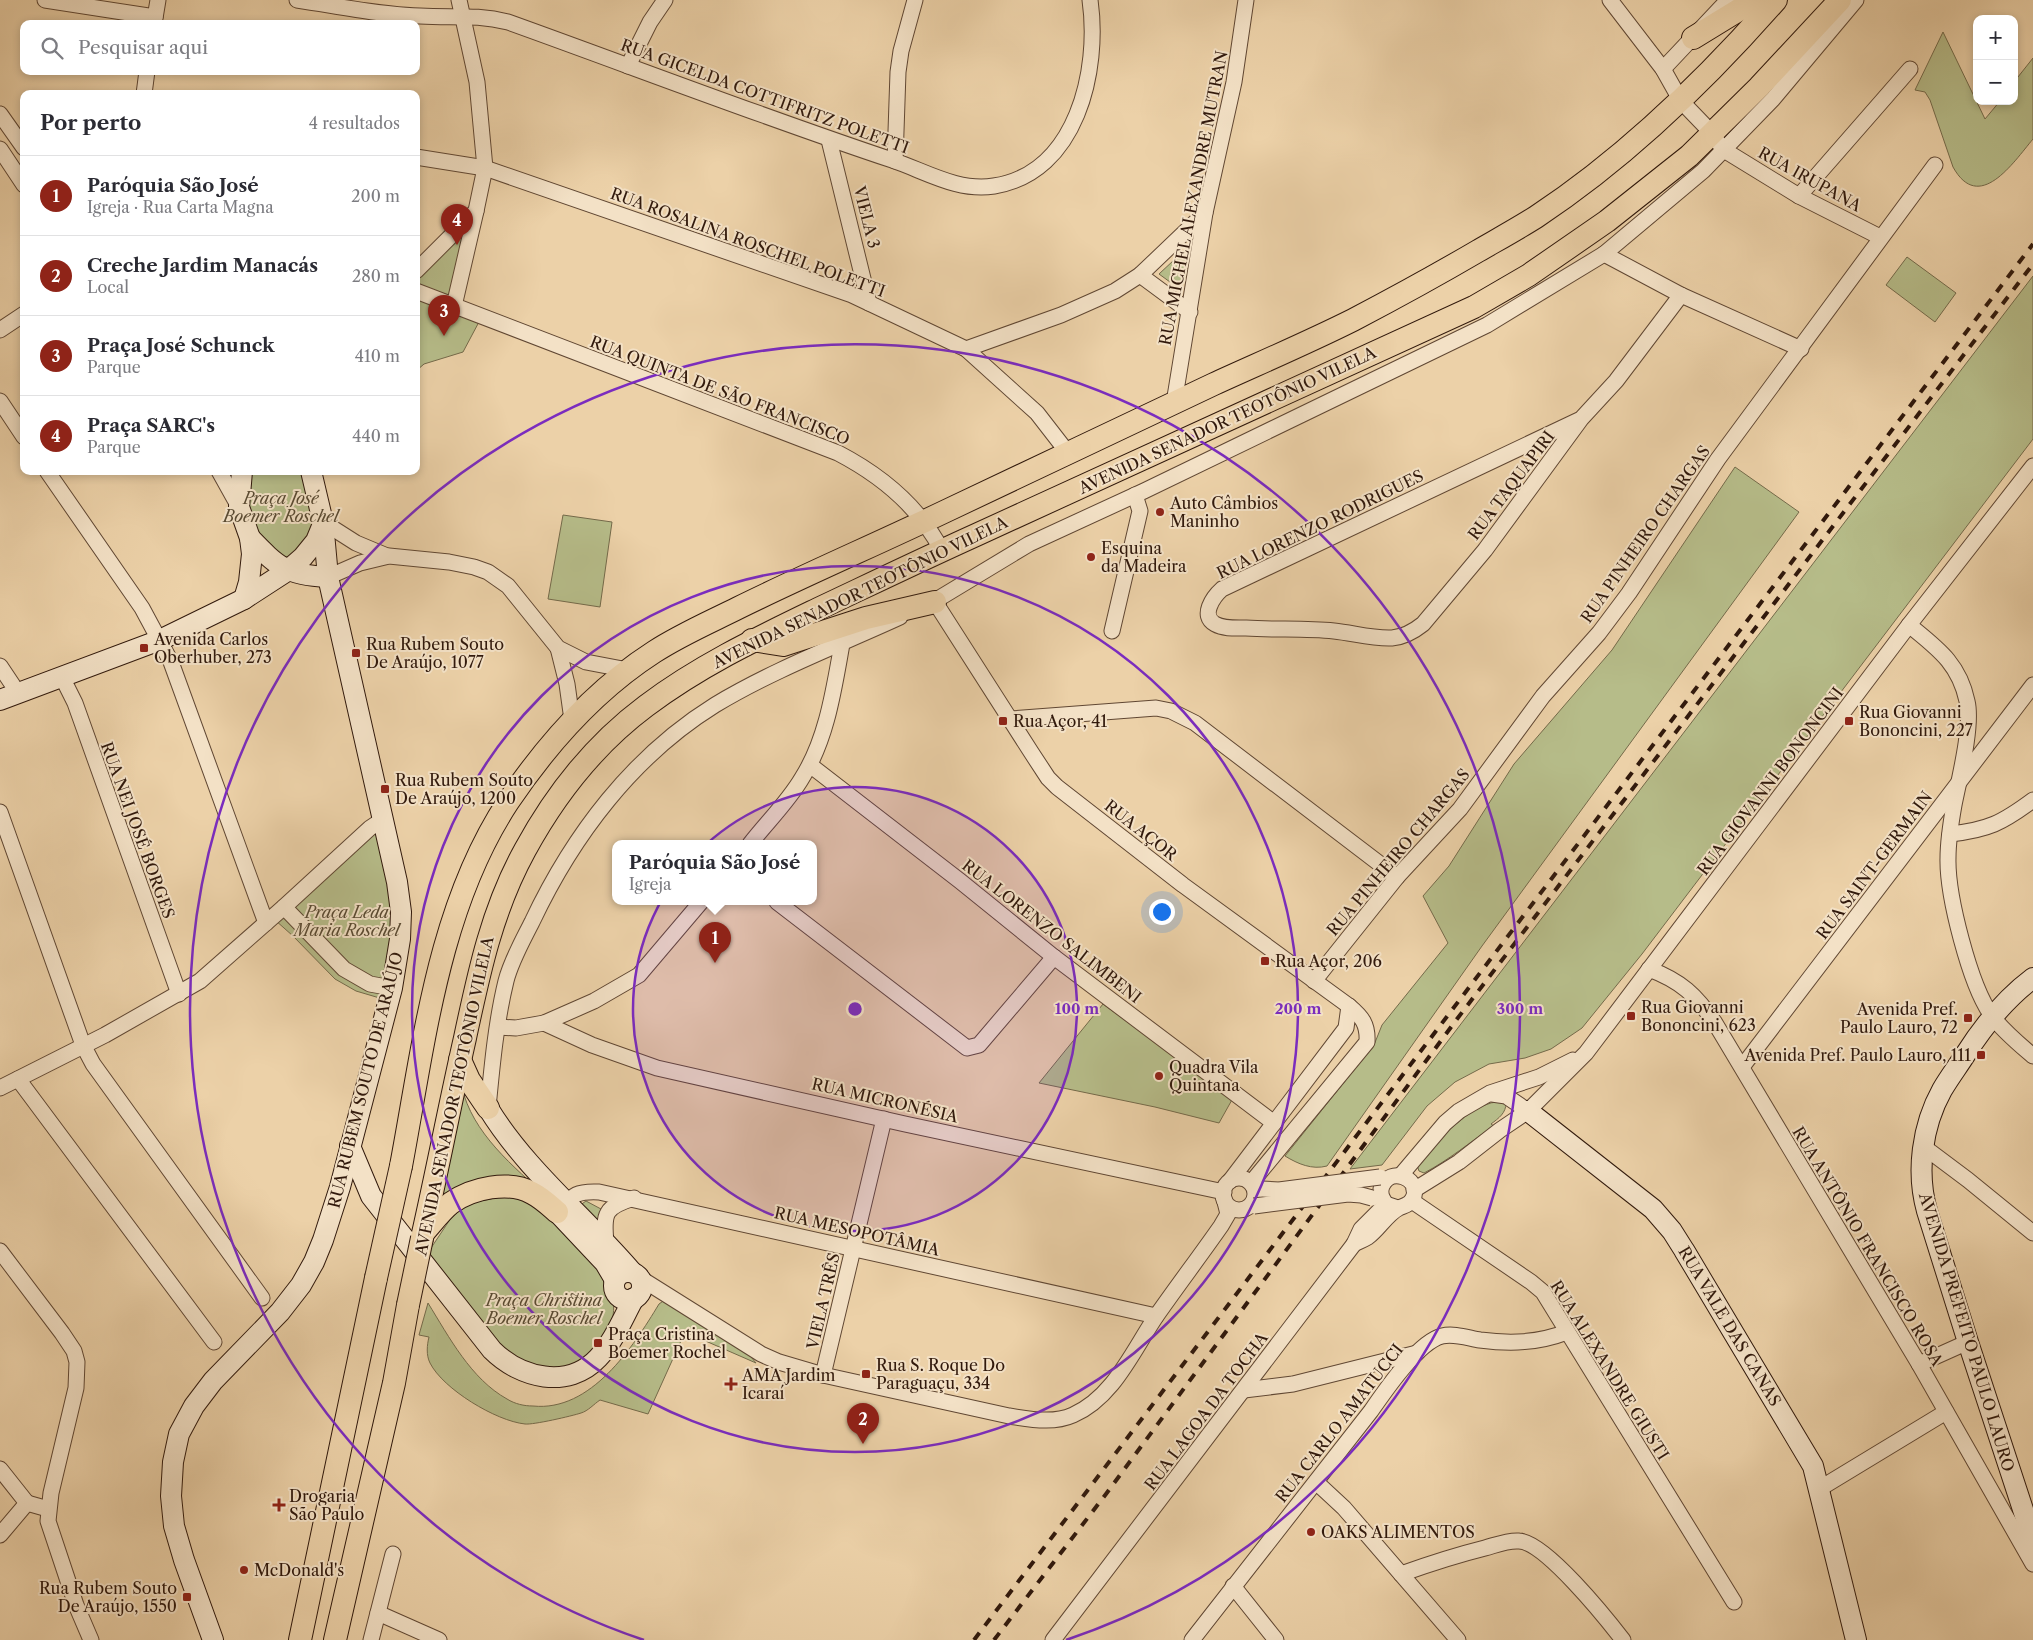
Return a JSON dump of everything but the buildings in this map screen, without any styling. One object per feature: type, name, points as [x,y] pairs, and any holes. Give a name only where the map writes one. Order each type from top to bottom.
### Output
[{"type":"main road","points":[[1692,38],[1755,0]]},
{"type":"main road","points":[[299,1636],[401,1166],[439,968],[464,892],[492,830],[509,801],[572,720],[603,690],[628,670],[655,651],[708,623],[798,579],[1349,322],[1418,285],[1536,217],[1634,144],[1681,101],[1776,0]]},
{"type":"main road","name":"AVENIDA SENADOR TEOTÔNIO VILELA","points":[[335,1640],[394,1383],[408,1304],[489,934],[524,852],[552,805],[582,766],[614,733],[643,708],[684,679],[752,640],[1474,307],[1529,275],[1607,221],[1689,156],[1718,142],[1793,52],[1840,0]]},
{"type":"main road","points":[[752,640],[783,645],[866,618],[935,602]]},
{"type":"main road","points":[[460,1060],[469,1080],[488,1108]]},
{"type":"main road","points":[[423,1236],[447,1206],[474,1192],[495,1187],[525,1190],[562,1207]]},
{"type":"street","points":[[45,0],[154,20],[158,0]]},
{"type":"street","name":"RUA GICELDA COTTIFRITZ POLETTI","points":[[297,0],[377,13],[419,16],[486,16],[508,22],[938,178],[960,185],[977,187],[1012,182],[1039,166],[1050,156],[1070,128],[1085,91],[1092,44],[1090,0]]},
{"type":"street","points":[[454,306],[485,168],[477,82],[459,0]]},
{"type":"street","points":[[628,66],[650,22],[665,0]]},
{"type":"street","points":[[895,161],[898,72],[901,51],[916,0]]},
{"type":"street","name":"RUA MICHEL ALEXANDRE MUTRAN","points":[[1174,403],[1205,213],[1234,82],[1246,0]]},
{"type":"street","name":"RUA IRUPANA","points":[[1610,0],[1663,69],[1681,101],[1718,142],[1799,196],[1880,237]]},
{"type":"street","points":[[1663,69],[1728,0]]},
{"type":"street","points":[[1718,142],[1774,98],[1856,0]]},
{"type":"street","points":[[1799,196],[1910,69]]},
{"type":"street","points":[[145,90],[146,75]]},
{"type":"street","points":[[0,114],[20,142]]},
{"type":"street","name":"VIELA 3","points":[[830,140],[869,303]]},
{"type":"street","name":"AVENIDA SENADOR TEOTÔNIO VILELA","points":[[488,1108],[498,1027],[507,979],[538,908],[559,869],[587,825],[656,749],[713,706],[778,672],[935,602],[1029,544],[1135,495],[1487,325],[1604,254],[1703,172],[1718,142]]},
{"type":"street","points":[[0,149],[20,179]]},
{"type":"street","name":"RUA ROSALINA ROSCHEL POLETTI","points":[[420,158],[485,168],[852,295],[966,349],[1037,413],[1068,453]]},
{"type":"street","name":"RUA PINHEIRO CHARGAS","points":[[1314,981],[1397,877],[1460,809],[1543,696],[1598,633],[1629,593],[1718,459],[1935,165]]},
{"type":"street","points":[[420,266],[476,212]]},
{"type":"street","points":[[966,349],[1088,304],[1140,275],[1205,213]]},
{"type":"street","points":[[1604,254],[1681,295],[1801,348]]},
{"type":"street","points":[[1140,275],[1190,312]]},
{"type":"street","name":"RUA QUINTA DE SÃO FRANCISCO","points":[[420,293],[838,453],[880,478],[896,491],[925,521],[942,551]]},
{"type":"street","name":"RUA TAQUAPIRI","points":[[1336,631],[1378,638],[1392,638],[1408,634],[1423,624],[1485,550],[1581,420],[1616,381],[1681,295]]},
{"type":"street","points":[[0,330],[20,317]]},
{"type":"street","points":[[0,401],[20,431]]},
{"type":"street","name":"RUA LORENZO RODRIGUES","points":[[1336,631],[1222,626],[1214,624],[1208,610],[1211,602],[1222,589],[1581,420]]},
{"type":"street","name":"RUA GIOVANNI BONONCINI","points":[[1528,1111],[1586,1053],[1909,625],[2033,466]]},
{"type":"street","points":[[50,475],[142,608],[171,662],[266,923]]},
{"type":"street","points":[[221,475],[240,507],[250,538],[252,554],[251,572],[244,599]]},
{"type":"street","points":[[240,507],[242,475]]},
{"type":"street","name":"RUA RUBEM SOUTO DE ARAÚJO","points":[[213,1640],[184,1560],[174,1526],[171,1496],[172,1470],[179,1434],[194,1406],[213,1381],[280,1312],[301,1285],[317,1255],[340,1187],[392,988],[400,939],[401,912],[397,882],[328,577],[323,522],[312,475]]},
{"type":"street","points":[[1112,631],[1140,511],[1135,495]]},
{"type":"street","points":[[0,666],[9,697],[160,640],[244,599],[287,571],[311,548],[316,541],[323,522],[356,542],[389,556],[449,562],[488,572],[508,586],[558,648],[568,684],[572,720]]},
{"type":"street","points":[[250,538],[272,560],[287,571],[328,577],[360,563],[389,556]]},
{"type":"street","name":"RUA AÇOR","points":[[935,602],[1044,771],[1057,787],[1182,885],[1349,1006],[1366,1023],[1367,1042],[1255,1186]]},
{"type":"street","points":[[1909,625],[1944,655],[1956,669],[1968,703],[1960,781],[1950,834],[1948,858],[1956,918],[1972,972],[1992,1016],[2033,1056]]},
{"type":"street","points":[[753,840],[802,779],[810,765],[832,698],[842,644]]},
{"type":"street","points":[[558,648],[586,662],[628,670]]},
{"type":"street","name":"RUA NEI JOSÉ BORGES","points":[[62,677],[75,703],[179,994]]},
{"type":"street","name":"RUA SAINT-GERMAIN","points":[[1742,1067],[2033,685]]},
{"type":"street","points":[[1011,719],[1156,708],[1184,715],[1196,722],[1397,877]]},
{"type":"street","name":"RUA LORENZO SALIMBENI","points":[[810,765],[960,881],[1054,957],[1274,1122]]},
{"type":"street","points":[[1950,834],[1975,832],[1993,826],[2009,818],[2033,800]]},
{"type":"street","points":[[0,812],[82,1045],[92,1064],[262,1298]]},
{"type":"street","points":[[0,1088],[179,994],[208,975],[370,828],[382,820]]},
{"type":"street","points":[[498,1027],[516,1028],[544,1023],[594,1001],[639,975],[698,905]]},
{"type":"street","points":[[782,905],[967,1048],[979,1045],[1054,957]]},
{"type":"street","points":[[284,907],[344,969],[370,984],[392,988]]},
{"type":"street","name":"RUA ANTÔNIO FRANCISCO ROSA","points":[[1649,969],[1676,982],[1698,1000],[1742,1067],[1919,1364],[2033,1564]]},
{"type":"street","name":"AVENIDA PREFEITO PAULO LAURO","points":[[2029,986],[1992,1016],[1942,1089],[1931,1118],[1922,1159],[1923,1194],[1968,1342],[2033,1540]]},
{"type":"street","points":[[488,1108],[502,1131],[546,1182],[562,1207],[604,1263],[628,1285],[780,1362],[823,1375],[1009,1416],[1036,1420],[1061,1420],[1074,1415],[1097,1400],[1113,1383],[1156,1316],[1221,1226],[1228,1214],[1226,1190],[1274,1122],[1346,1028],[1349,1006]]},
{"type":"street","name":"RUA MICRONÉSIA","points":[[544,1023],[592,1045],[650,1066],[884,1119],[1226,1190]]},
{"type":"street","points":[[1394,1200],[1381,1194],[1383,1184],[1459,1111],[1490,1093],[1540,1077],[1586,1053]]},
{"type":"street","points":[[18,1079],[214,1342]]},
{"type":"street","name":"RUA VALE DAS CANAS","points":[[1490,1093],[1506,1096],[1528,1111],[1642,1198],[1666,1224],[1813,1466],[1856,1640]]},
{"type":"street","points":[[1226,1190],[1229,1206],[1237,1210],[1251,1206],[1348,1194],[1361,1194],[1394,1200],[1459,1162],[1528,1111]]},
{"type":"street","name":"VIELA TRÊS","points":[[823,1375],[884,1119]]},
{"type":"street","points":[[350,1146],[371,1196],[492,1350],[503,1362],[514,1369],[542,1376],[557,1377],[574,1374],[598,1358],[615,1332],[628,1285],[606,1242],[562,1207]]},
{"type":"street","points":[[1924,1147],[2033,1233]]},
{"type":"street","points":[[1226,1190],[1241,1178],[1255,1186],[1279,1190],[1392,1176],[1410,1180],[1394,1200]]},
{"type":"street","points":[[1251,1206],[1254,1200],[1255,1186]]},
{"type":"street","points":[[340,1187],[371,1196]]},
{"type":"street","name":"RUA MESOPOTÂMIA","points":[[562,1207],[572,1195],[586,1191],[634,1198],[852,1249],[1156,1316]]},
{"type":"street","points":[[606,1242],[605,1220],[607,1212],[616,1205],[634,1198]]},
{"type":"street","name":"RUA LAGOA DA TOCHA","points":[[1053,1640],[1354,1244],[1368,1237],[1394,1200]]},
{"type":"street","name":"RUA ALEXANDRE GIUSTI","points":[[1394,1200],[1538,1287],[1734,1602]]},
{"type":"street","points":[[0,1251],[62,1333],[74,1351],[77,1362],[76,1388],[48,1509],[50,1532],[76,1605],[91,1640]]},
{"type":"street","name":"RUA CARLO AMATUCCI","points":[[1192,1640],[1387,1388],[1416,1353],[1428,1343],[1441,1336],[1455,1336],[1522,1343],[1544,1340],[1567,1332]]},
{"type":"street","points":[[1919,1364],[1968,1342]]},
{"type":"street","points":[[1244,1390],[1293,1384],[1416,1353]]},
{"type":"street","points":[[1819,1489],[1946,1412]]},
{"type":"street","points":[[0,1469],[27,1503],[48,1509]]},
{"type":"street","points":[[1316,1482],[1344,1508],[1458,1640]]},
{"type":"street","points":[[0,1535],[27,1503]]},
{"type":"street","points":[[1401,1574],[1501,1544],[1519,1541],[1526,1542],[1541,1551],[1573,1582],[1623,1640]]},
{"type":"street","points":[[371,1640],[393,1554]]},
{"type":"street","points":[[1233,1586],[1276,1640]]},
{"type":"street","points":[[378,1613],[439,1640]]},
{"type":"green space","points":[[1943,32],[1973,94],[1973,105],[1978,105],[1985,119],[1997,105],[2018,105],[2018,77],[2033,58],[2033,139],[2006,171],[1995,180],[1984,185],[1974,186],[1963,180],[1953,167],[1930,100],[1925,92],[1915,90]]},
{"type":"green space","points":[[473,217],[459,307],[420,290],[420,269]]},
{"type":"green space","points":[[1189,246],[1181,290],[1159,274]]},
{"type":"green space","points":[[1907,257],[1956,293],[1935,322],[1886,285]]},
{"type":"green space","points":[[2033,276],[2033,439],[1642,954],[1582,1028],[1551,1049],[1525,1058],[1489,1064],[1455,1082],[1427,1106],[1382,1165],[1350,1169]]},
{"type":"green space","points":[[420,295],[480,320],[463,352],[424,364],[420,368]]},
{"type":"green space","points":[[1735,467],[1799,512],[1482,946],[1327,1166],[1305,1166],[1285,1156],[1374,1045],[1382,1025],[1448,943],[1423,896],[1449,866],[1514,764],[1612,650]]},
{"type":"green space","name":"Praça José Boemer Roschel","points":[[245,475],[311,475],[321,520],[297,555],[279,556],[260,542],[243,498]]},
{"type":"green space","points":[[563,515],[612,522],[600,607],[548,599]]},
{"type":"green space","name":"Praça Leda Maria Roschel","points":[[379,831],[396,911],[383,999],[356,991],[335,979],[275,920],[365,837]]},
{"type":"green space","points":[[1103,1004],[1233,1098],[1219,1123],[1155,1107],[1039,1083]]},
{"type":"green space","points":[[462,1094],[479,1127],[490,1141],[515,1168],[555,1204],[530,1189],[440,1197]]},
{"type":"green space","points":[[1491,1103],[1506,1103],[1505,1110],[1491,1124],[1494,1126],[1433,1168],[1424,1173],[1419,1171],[1417,1165],[1423,1157],[1459,1121],[1479,1108]]},
{"type":"green space","name":"Praça Christina Boemer Roschel","points":[[500,1197],[517,1197],[548,1215],[607,1277],[614,1311],[610,1329],[595,1360],[528,1382],[425,1257],[451,1218],[466,1204]]},
{"type":"green space","points":[[586,1201],[601,1209],[603,1215],[599,1225],[579,1206]]},
{"type":"green space","name":"Praça Christina Boemer Roschel","points":[[666,1299],[747,1352],[756,1363],[685,1332],[648,1414],[600,1400],[584,1412],[570,1416],[529,1424],[513,1422],[472,1402],[446,1383],[430,1363],[427,1350],[429,1337],[419,1335],[428,1303],[462,1356],[494,1391],[510,1401],[526,1406],[554,1405],[574,1399],[592,1388],[608,1373],[623,1357],[659,1304]]},
{"type":"railway","points":[[974,1640],[2033,244]]},
{"type":"railway","points":[[994,1640],[1106,1494],[1457,1019],[2033,264]]},
{"type":"place","name":"Praça SARC's","points":[[457,245]]},
{"type":"place","name":"Praça José Schunck","points":[[444,336]]},
{"type":"place","name":"Auto Câmbios Maninho","points":[[1160,512]]},
{"type":"place","name":"Esquina da Madeira","points":[[1091,557]]},
{"type":"place","name":"Avenida Carlos Oberhuber, 273","points":[[144,648]]},
{"type":"place","name":"Rua Rubem Souto De Araújo, 1077","points":[[356,653]]},
{"type":"place","name":"Rua Açor, 41","points":[[1003,721]]},
{"type":"place","name":"Rua Giovanni Bononcini, 227","points":[[1849,721]]},
{"type":"place","name":"Rua Rubem Souto De Araújo, 1200","points":[[385,789]]},
{"type":"place","name":"Rua Açor, 206","points":[[1265,961]]},
{"type":"place","name":"Paróquia São José","points":[[715,963]]},
{"type":"place","name":"Rua Giovanni Bononcini, 623","points":[[1631,1016]]},
{"type":"place","name":"Avenida Pref. Paulo Lauro, 72","points":[[1968,1018]]},
{"type":"place","name":"Avenida Pref. Paulo Lauro, 111","points":[[1981,1055]]},
{"type":"place","name":"Quadra Vila Quintana","points":[[1159,1076]]},
{"type":"place","name":"Praça Cristina Boemer Rochel","points":[[598,1343]]},
{"type":"place","name":"Rua S. Roque Do Paraguaçu, 334","points":[[866,1374]]},
{"type":"place","name":"AMA Jardim Icaraí","points":[[731,1384]]},
{"type":"place","name":"Creche Jardim Manacás","points":[[863,1444]]},
{"type":"place","name":"Drogaria São Paulo","points":[[279,1505]]},
{"type":"place","name":"OAKS ALIMENTOS","points":[[1311,1532]]},
{"type":"place","name":"McDonald's","points":[[244,1570]]},
{"type":"place","name":"Rua Rubem Souto De Araújo, 1550","points":[[187,1597]]}]
